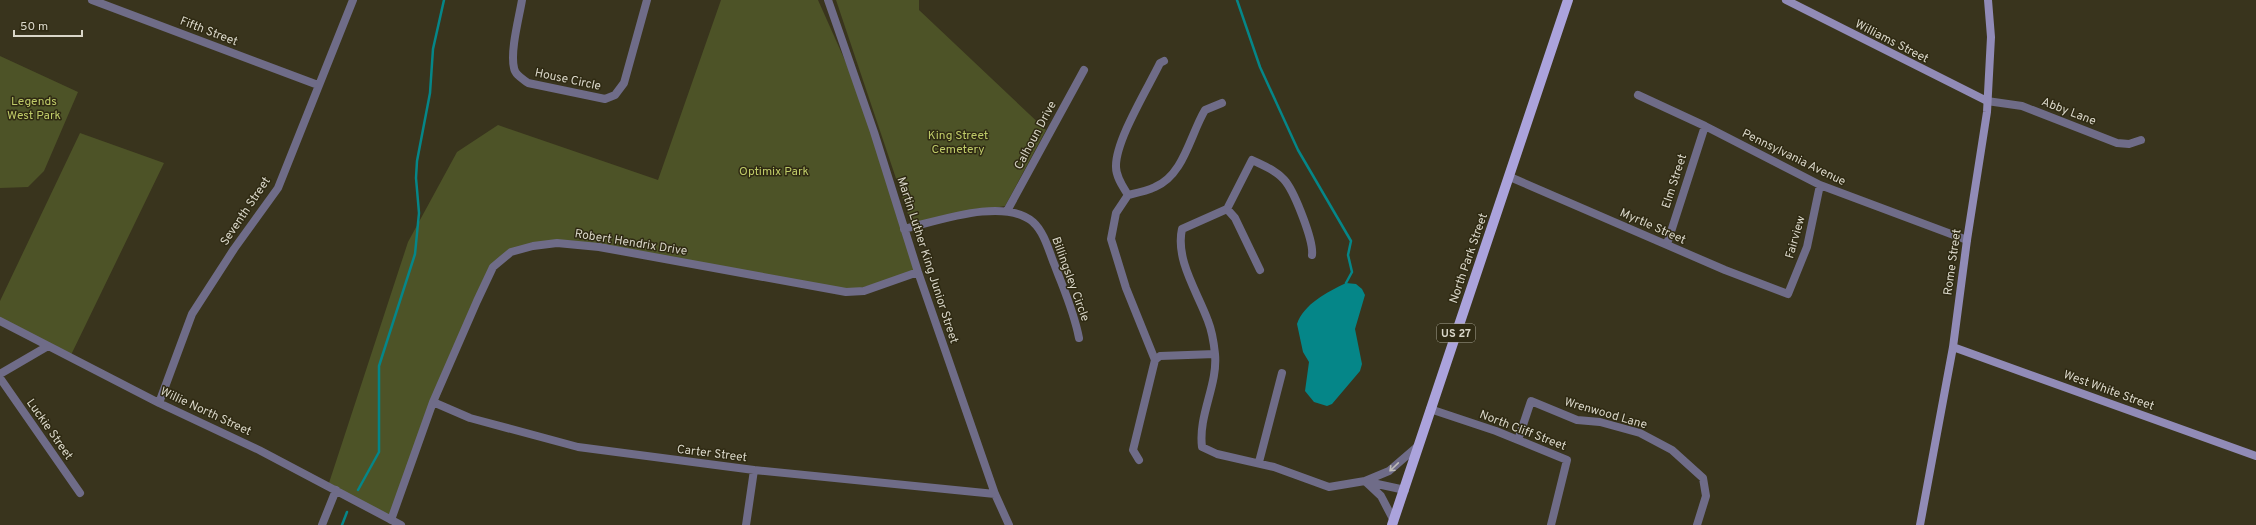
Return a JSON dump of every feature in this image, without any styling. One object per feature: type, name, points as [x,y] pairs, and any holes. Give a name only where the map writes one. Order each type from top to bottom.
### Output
[{"type":"main road","name":"North Park Street","points":[[1393,523],[1568,0]]},
{"type":"street","name":"Fifth Street","points":[[92,0],[318,85]]},
{"type":"street","name":"House Circle","points":[[522,0],[514,51],[514,68],[518,76],[528,83],[604,99],[615,95],[624,83],[647,0]]},
{"type":"street","name":"Martin Luther King Junior Street","points":[[828,0],[874,132],[918,272],[995,494],[1009,525]]},
{"type":"street","name":"Williams Street","points":[[1786,0],[1987,101]]},
{"type":"street","name":"Rome Street","points":[[1920,525],[1953,346],[1987,101],[1991,37],[1988,0]]},
{"type":"street","name":"Seventh Street","points":[[159,403],[192,314],[234,249],[278,188],[352,3]]},
{"type":"street","points":[[1128,195],[1120,182],[1116,168],[1120,145],[1160,63],[1164,61]]},
{"type":"street","name":"Calhoun Drive","points":[[1008,211],[1084,70]]},
{"type":"street","name":"Pennsylvania Avenue","points":[[1638,95],[1704,126],[1820,185],[1967,240]]},
{"type":"street","name":"Abby Lane","points":[[1987,101],[2022,106],[2117,143],[2129,144],[2140,140]]},
{"type":"street","points":[[1139,460],[1133,450],[1155,360],[1126,288],[1111,239],[1116,213],[1128,195],[1156,187],[1170,178],[1178,166],[1205,110],[1222,103]]},
{"type":"street","name":"Elm Street","points":[[1667,244],[1704,126]]},
{"type":"street","points":[[1312,255],[1313,247],[1305,223],[1286,182],[1272,169],[1252,160],[1227,208],[1182,229],[1180,238],[1185,263],[1209,323],[1215,354],[1215,369],[1200,434],[1202,446],[1217,454],[1259,462],[1329,487],[1365,481],[1389,471],[1418,446]]},
{"type":"street","name":"Myrtle Street","points":[[1510,177],[1725,270],[1788,294]]},
{"type":"street","name":"Fairview","points":[[1788,294],[1807,247],[1820,185]]},
{"type":"street","points":[[1227,208],[1235,218],[1260,270]]},
{"type":"street","name":"Billingsley Circle","points":[[904,228],[961,216],[1008,211],[1018,213],[1032,222],[1045,240],[1075,318],[1078,338]]},
{"type":"street","name":"Robert Hendrix Drive","points":[[391,520],[433,402],[494,267],[511,252],[533,246],[557,244],[599,247],[846,292],[864,291],[918,272]]},
{"type":"street","name":"Willie North Street","points":[[0,321],[159,403],[259,450],[401,525]]},
{"type":"street","points":[[0,374],[48,346]]},
{"type":"street","name":"West White Street","points":[[1953,346],[2256,456]]},
{"type":"street","points":[[1155,360],[1160,356],[1196,353],[1215,354]]},
{"type":"street","points":[[1259,462],[1282,373]]},
{"type":"street","name":"Luckie Street","points":[[0,378],[80,494]]},
{"type":"street","name":"Wrenwood Lane","points":[[1518,440],[1531,401],[1577,420],[1600,422],[1640,433],[1672,450],[1703,478],[1706,496],[1697,525]]},
{"type":"street","name":"Carter Street","points":[[433,402],[470,418],[578,447],[754,470],[995,494]]},
{"type":"street","name":"North Cliff Street","points":[[1430,409],[1518,440],[1567,460],[1552,525]]},
{"type":"street","points":[[746,525],[754,470]]},
{"type":"street","points":[[1365,481],[1405,490]]},
{"type":"street","points":[[1365,481],[1381,496],[1393,523]]},
{"type":"street","points":[[322,525],[336,490]]},
{"type":"green space","name":"Optimix Park","points":[[721,0],[818,0],[863,101],[918,272],[846,292],[557,243],[511,252],[493,267],[477,301],[391,520],[328,486],[408,242],[457,152],[498,125],[658,180]]},
{"type":"green space","name":"King Street Cemetery","points":[[836,0],[919,0],[919,10],[1046,130],[1005,206],[911,223]]},
{"type":"green space","name":"Legends West Park","points":[[0,56],[78,92],[44,171],[28,187],[0,188]]},
{"type":"green space","points":[[80,133],[164,163],[70,357],[0,321],[0,301]]},
{"type":"water","points":[[1346,283],[1356,284],[1362,289],[1365,295],[1355,329],[1362,364],[1360,371],[1332,404],[1327,406],[1314,402],[1305,391],[1309,362],[1303,352],[1297,324],[1305,310],[1317,299]]},
{"type":"waterway","points":[[358,490],[379,452],[379,366],[415,254],[419,213],[416,178],[417,161],[430,93],[433,49],[444,0]]},
{"type":"waterway","points":[[1237,0],[1260,67],[1298,150],[1351,241],[1348,255],[1352,272],[1346,283]]},
{"type":"waterway","points":[[342,525],[347,512]]}]
